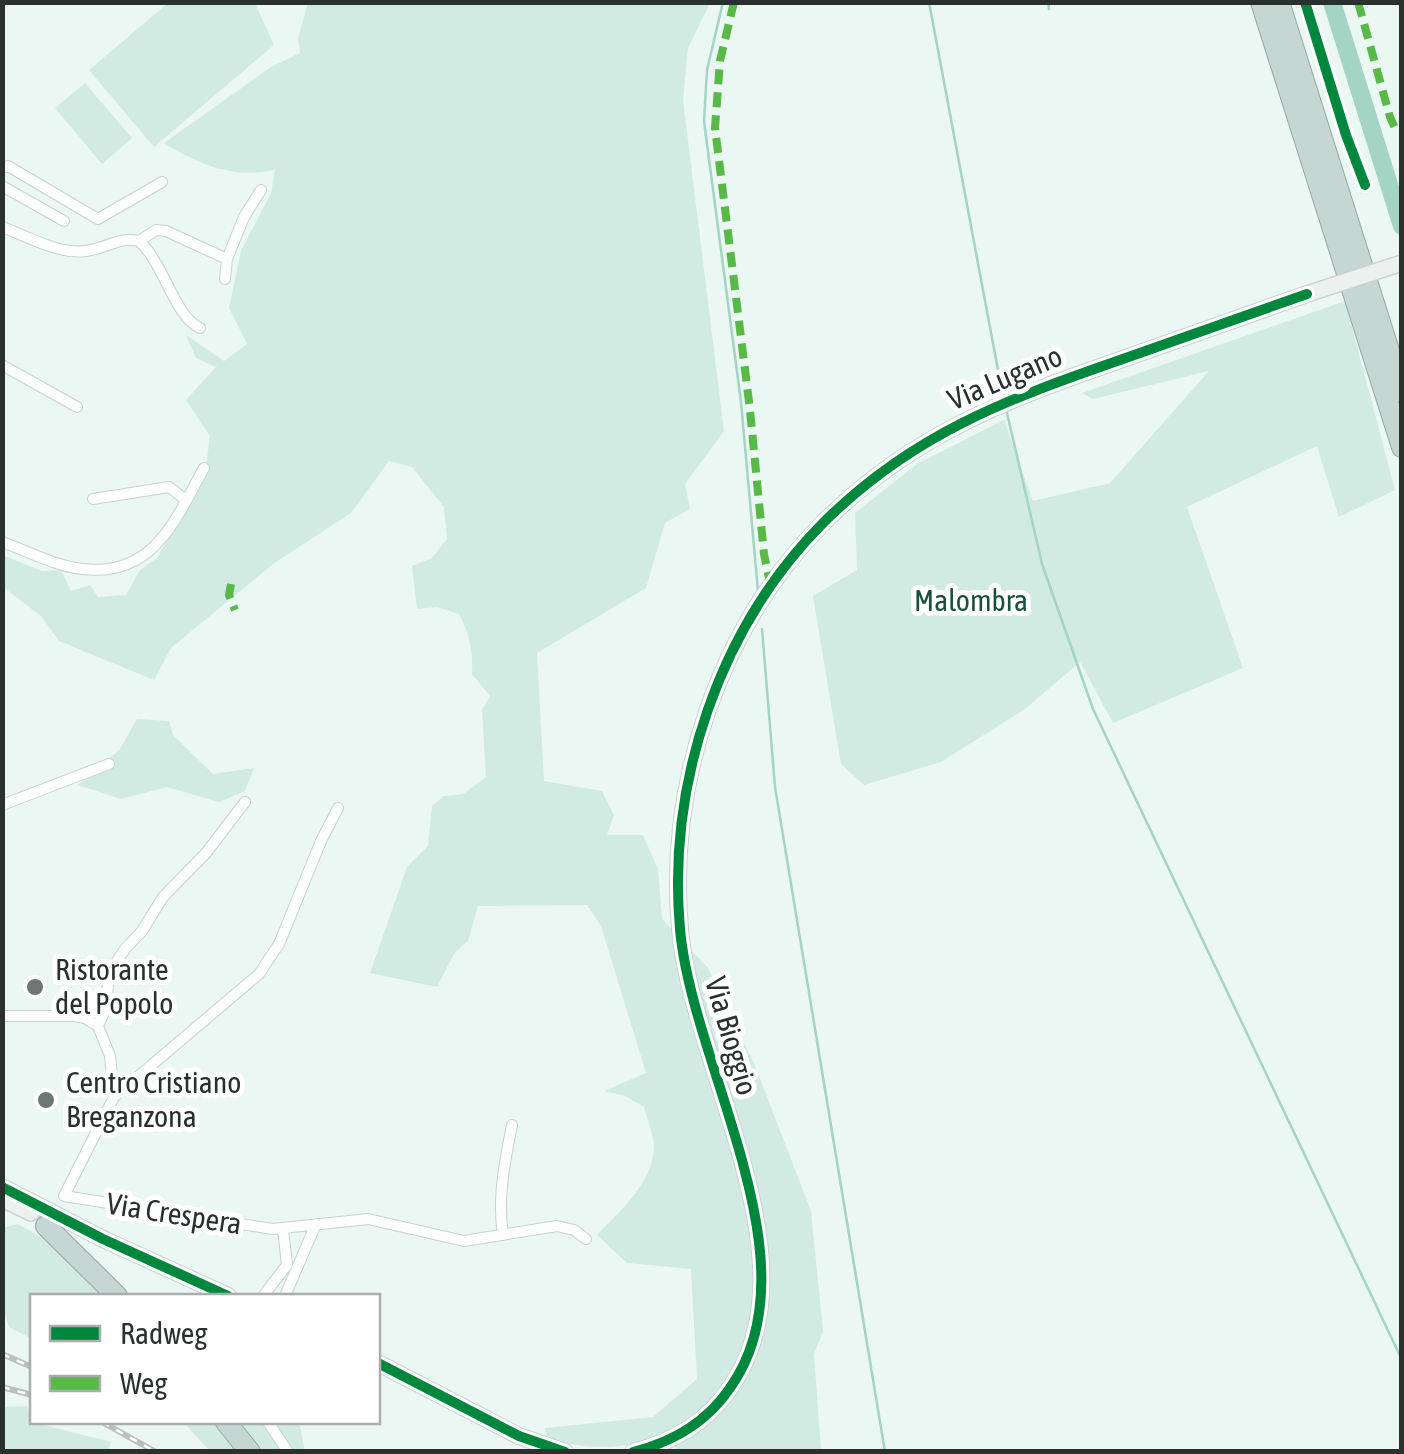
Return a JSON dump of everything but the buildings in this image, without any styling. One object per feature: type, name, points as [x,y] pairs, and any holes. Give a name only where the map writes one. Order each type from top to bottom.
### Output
[{"type":"highway","points":[[1262,2],[1402,447]]},
{"type":"highway","points":[[1279,2],[1402,392]]},
{"type":"highway","points":[[46,1226],[115,1294]]},
{"type":"highway","points":[[228,1424],[250,1452]]},
{"type":"main road","name":"Via Lugano","points":[[771,588],[822,525],[869,481],[922,443],[960,422],[1024,394],[1402,263]]},
{"type":"main road","name":"Via Bioggio","points":[[633,1452],[684,1432],[716,1406],[745,1364],[759,1318],[761,1276],[754,1206],[694,1013],[680,932],[678,869],[685,800],[703,726],[736,642],[771,588]]},
{"type":"main road","points":[[2,1186],[182,1277]]},
{"type":"main road","points":[[7,1203],[223,1294]]},
{"type":"main road","points":[[380,1364],[519,1436],[564,1452]]},
{"type":"street","points":[[2,168],[8,166],[98,218],[162,182]]},
{"type":"street","points":[[2,186],[64,221]]},
{"type":"street","points":[[226,279],[227,258],[244,217],[262,190]]},
{"type":"street","points":[[2,227],[63,250],[85,252],[130,238],[139,241],[175,294],[178,305],[200,328]]},
{"type":"street","points":[[139,241],[156,230],[227,258]]},
{"type":"street","points":[[2,364],[77,407]]},
{"type":"street","points":[[2,542],[80,569],[131,565],[161,541],[204,468]]},
{"type":"street","points":[[93,499],[169,487],[186,500]]},
{"type":"street","points":[[2,805],[109,764]]},
{"type":"street","points":[[98,1026],[106,1008],[109,973],[124,949],[142,930],[162,896],[206,853],[245,802]]},
{"type":"street","points":[[114,1097],[259,974],[279,944],[338,808]]},
{"type":"street","points":[[2,1016],[74,1016],[98,1026],[110,1056],[114,1097]]},
{"type":"street","name":"Via Crespera","points":[[114,1097],[64,1196],[283,1229],[368,1219],[464,1241],[557,1226],[574,1230],[586,1240]]},
{"type":"street","points":[[503,1235],[502,1185],[512,1125]]},
{"type":"street","points":[[286,1294],[316,1224]]},
{"type":"street","name":"Via Crespera","points":[[265,1294],[287,1265],[283,1229]]},
{"type":"street","points":[[269,1424],[288,1452]]},
{"type":"green space","points":[[168,3],[255,3],[274,45],[154,147],[89,70]]},
{"type":"green space","points":[[308,3],[710,3],[688,48],[683,100],[724,431],[685,484],[690,509],[665,523],[646,588],[537,653],[544,781],[602,791],[614,815],[607,835],[643,835],[658,869],[662,919],[708,968],[754,1063],[811,1211],[823,1331],[814,1354],[821,1451],[677,1451],[669,1434],[609,1447],[547,1439],[545,1428],[653,1417],[697,1379],[691,1269],[627,1263],[597,1235],[641,1185],[654,1147],[644,1107],[625,1096],[604,1091],[646,1073],[601,926],[587,905],[478,906],[468,941],[455,952],[437,987],[370,973],[407,867],[428,846],[432,806],[444,796],[463,794],[486,777],[482,710],[490,696],[472,674],[466,629],[459,614],[437,607],[417,609],[412,566],[432,558],[447,539],[444,507],[412,467],[389,461],[351,513],[273,564],[171,648],[154,680],[59,641],[41,616],[3,587],[2,555],[42,571],[61,570],[71,591],[90,585],[98,597],[126,595],[140,570],[157,558],[205,474],[210,436],[186,400],[216,367],[196,358],[186,335],[224,361],[247,344],[229,308],[241,251],[271,193],[275,170],[245,173],[217,168],[164,143],[271,67],[300,53],[298,38]]},
{"type":"green space","points":[[85,83],[132,138],[102,164],[55,108]]},
{"type":"green space","name":"Malombra","points":[[1345,301],[1395,490],[1339,517],[1317,446],[1187,507],[1243,668],[1113,723],[1080,662],[1025,709],[941,762],[864,785],[841,764],[813,596],[857,570],[855,513],[917,464],[1004,420],[1033,501],[1110,483],[1209,371],[1093,399],[1082,393]]},
{"type":"green space","points":[[137,719],[169,721],[173,735],[213,774],[254,768],[245,791],[219,802],[167,787],[121,799],[78,785],[120,749]]},
{"type":"green space","points":[[18,1224],[41,1237],[103,1294],[30,1294],[30,1338],[9,1327],[3,1306],[2,1228]]},
{"type":"green space","points":[[27,1406],[30,1424],[111,1442],[108,1451],[3,1451],[3,1407]]},
{"type":"green space","points":[[185,1424],[218,1424],[240,1451],[210,1451]]},
{"type":"green space","points":[[237,1424],[299,1424],[305,1451],[258,1451]]},
{"type":"waterway","points":[[723,2],[707,70],[704,121],[741,402],[758,591]]},
{"type":"waterway","points":[[929,2],[1001,386]]},
{"type":"waterway","points":[[1048,2],[1049,9]]},
{"type":"waterway","points":[[1332,2],[1402,226]]},
{"type":"waterway","points":[[1007,413],[1042,564],[1093,709],[1402,1360]]},
{"type":"waterway","points":[[762,629],[775,787],[885,1452]]},
{"type":"railway","points":[[2,1354],[30,1366]]},
{"type":"railway","points":[[2,1387],[30,1394]]},
{"type":"railway","points":[[106,1424],[156,1452]]},
{"type":"marked path","points":[[734,2],[720,61],[715,128],[771,588]]},
{"type":"marked path","points":[[1358,2],[1390,117],[1395,128],[1402,131]]},
{"type":"marked path","points":[[231,584],[229,595],[235,610]]},
{"type":"cycle path","points":[[1305,2],[1365,185]]},
{"type":"cycle path","points":[[633,1452],[662,1443],[711,1411],[730,1388],[754,1338],[761,1283],[756,1224],[743,1163],[689,983],[680,929],[678,874],[692,764],[729,658],[755,609],[824,522],[858,491],[926,443],[1038,390],[1307,294]]},
{"type":"cycle path","points":[[2,1187],[224,1294]]},
{"type":"cycle path","points":[[380,1364],[519,1436],[565,1452]]},
{"type":"place","name":"Ristorante del Popolo","points":[[35,987]]},
{"type":"place","name":"Centro Cristiano Breganzona","points":[[46,1100]]}]
